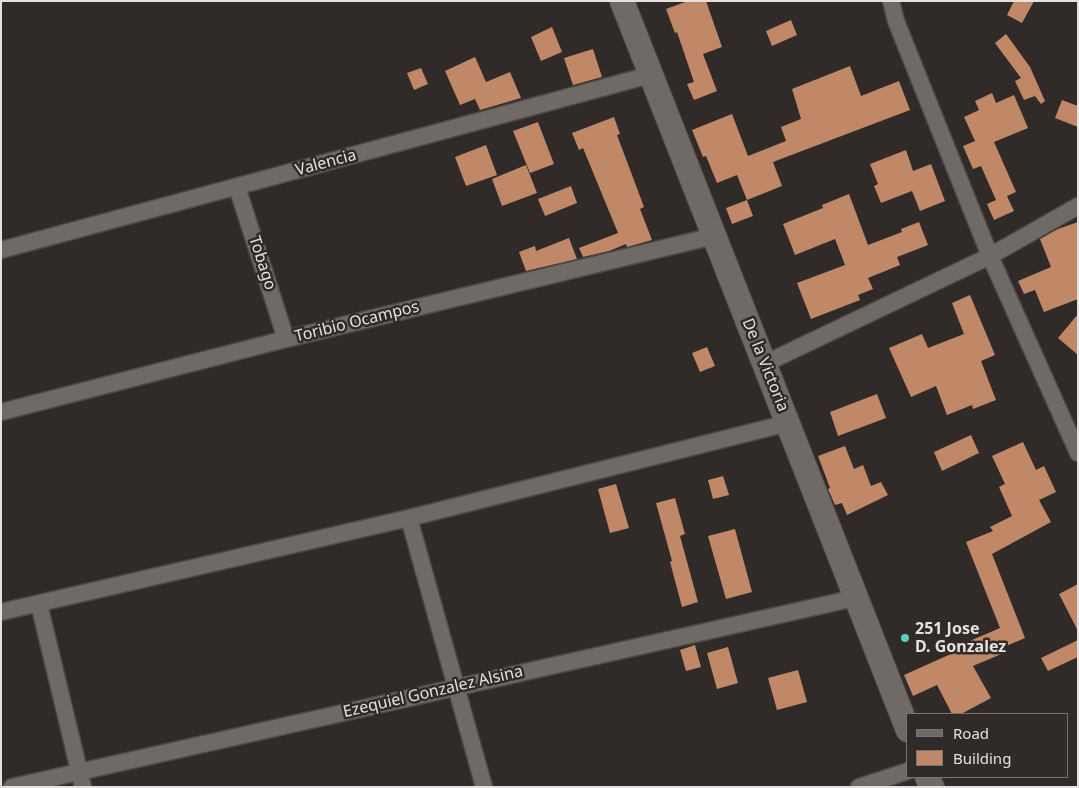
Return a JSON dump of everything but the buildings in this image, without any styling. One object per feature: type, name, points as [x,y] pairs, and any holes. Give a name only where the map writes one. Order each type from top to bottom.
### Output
[{"type":"main road","name":"De la Victoria","points":[[622,1],[906,725]]},
{"type":"street","points":[[892,1],[896,21],[990,256],[1078,453]]},
{"type":"street","name":"Valencia","points":[[1,250],[650,75]]},
{"type":"street","name":"Tobago","points":[[237,187],[286,339]]},
{"type":"street","points":[[764,364],[990,256],[1078,206]]},
{"type":"street","name":"Toribio Ocampos","points":[[1,412],[286,339],[714,236]]},
{"type":"street","points":[[1,612],[409,518],[788,424]]},
{"type":"street","points":[[409,518],[484,787]]},
{"type":"street","name":"Ezequiel Gonzalez Alsina","points":[[12,787],[81,779],[456,686],[855,598]]},
{"type":"street","points":[[39,604],[81,779]]},
{"type":"street","points":[[859,787],[906,772]]},
{"type":"place","name":"251 Jose D. Gonzalez","points":[[905,638]]}]
